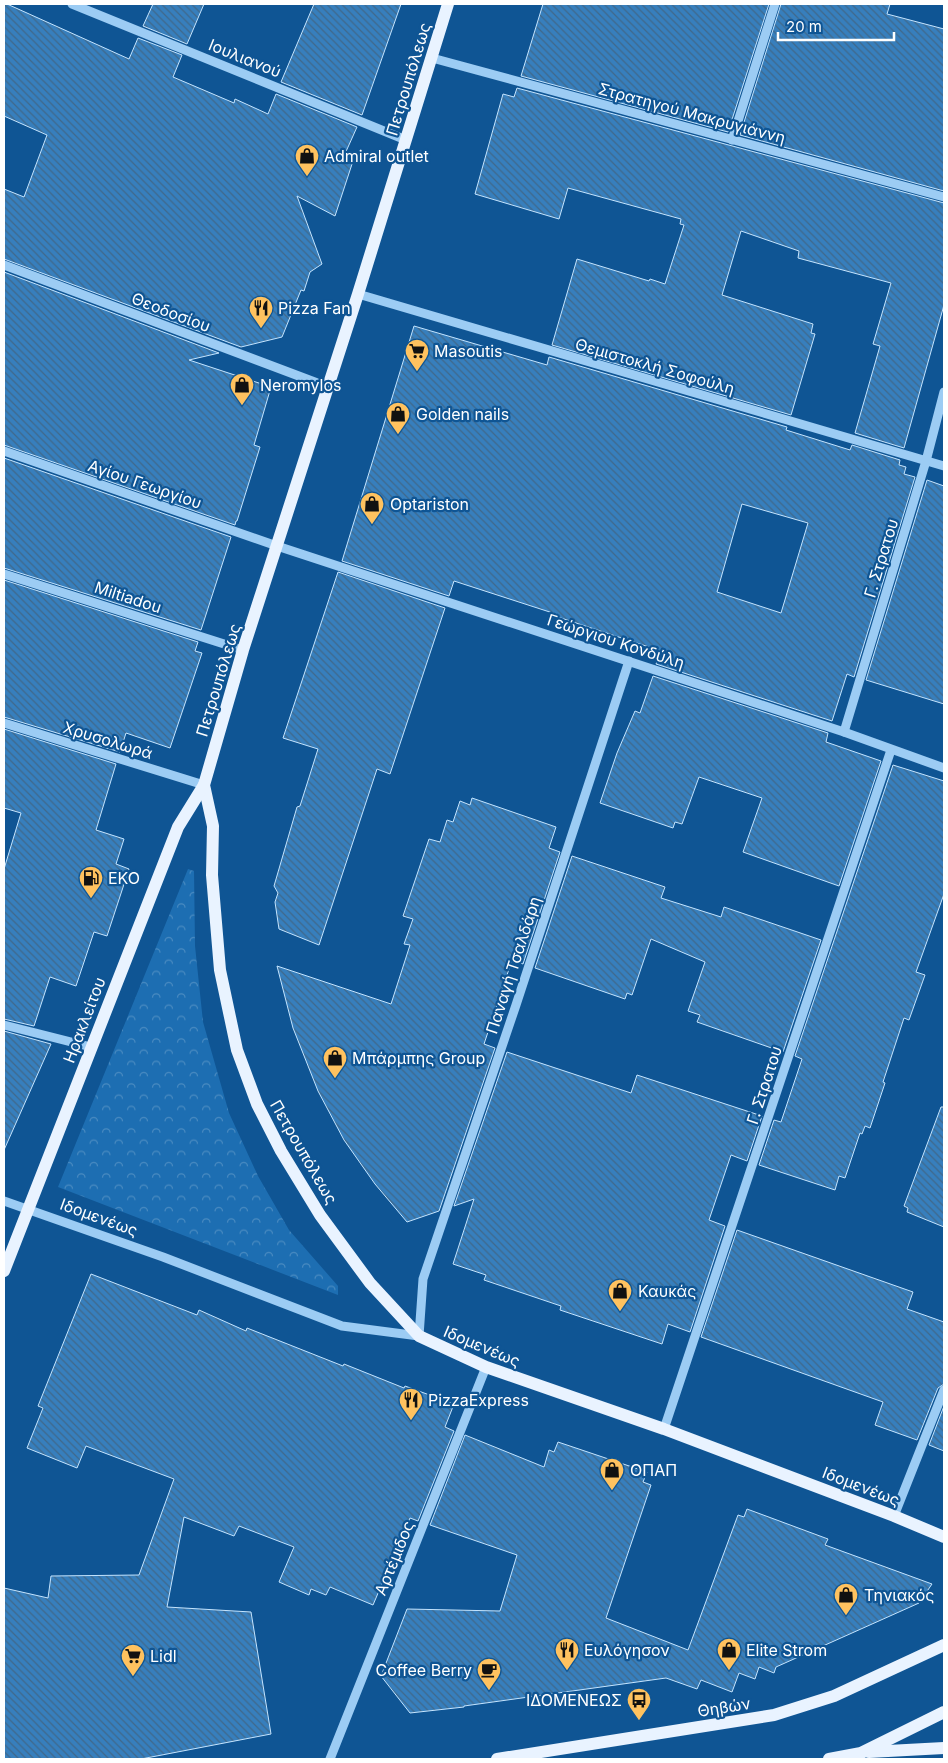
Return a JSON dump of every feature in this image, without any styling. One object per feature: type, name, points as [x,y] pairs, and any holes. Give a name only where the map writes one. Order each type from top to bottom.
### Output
[{"type":"main road","name":"Πετρουπόλεως","points":[[419,1336],[370,1283],[320,1215],[281,1151],[257,1104],[237,1050],[220,970],[212,875],[213,826],[204,785],[243,650],[358,294],[448,4]]},
{"type":"main road","name":"Ηρακλείτου","points":[[4,1271],[178,827],[204,785]]},
{"type":"main road","name":"Ιδομενέως","points":[[419,1336],[486,1367],[664,1429],[894,1516],[944,1537]]},
{"type":"main road","name":"Θηβών","points":[[497,1759],[774,1715],[834,1696],[944,1645]]},
{"type":"main road","points":[[862,1756],[944,1712]]},
{"type":"main road","points":[[829,1759],[944,1748]]},
{"type":"street","name":"Ιουλιανού","points":[[72,4],[406,140]]},
{"type":"street","points":[[732,140],[775,4]]},
{"type":"street","name":"Στρατηγού Μακρυγιάννη","points":[[432,58],[944,197]]},
{"type":"street","name":"Θεοδοσίου","points":[[4,265],[328,387]]},
{"type":"street","name":"Θεμιστοκλή Σοφούλη","points":[[358,294],[944,466]]},
{"type":"street","name":"Γ. Στρατου","points":[[844,732],[926,461],[944,392]]},
{"type":"street","name":"Αγίου Γεωργίου","points":[[4,451],[277,546]]},
{"type":"street","name":"Γεώργιου Κονδύλη","points":[[277,546],[844,732],[944,768]]},
{"type":"street","name":"Miltiadou","points":[[4,574],[243,650]]},
{"type":"street","name":"Παναγή Τσαλδάρη","points":[[419,1336],[422,1279],[513,1015],[629,662]]},
{"type":"street","name":"Χρυσολωρά","points":[[4,723],[204,785]]},
{"type":"street","name":"Γ. Στρατου","points":[[664,1429],[891,750]]},
{"type":"street","points":[[4,1025],[91,1047]]},
{"type":"street","name":"Ιδομενέως","points":[[4,1201],[162,1257],[342,1326],[419,1336]]},
{"type":"street","name":"Αρτέμιδος","points":[[330,1759],[486,1367]]},
{"type":"street","points":[[894,1516],[944,1390]]},
{"type":"green space","points":[[188,869],[194,871],[195,946],[203,1022],[229,1113],[258,1176],[289,1230],[338,1286],[338,1295],[58,1187]]},
{"type":"building","points":[[4,4],[129,59],[138,38],[182,55],[173,77],[234,103],[235,99],[268,114],[276,94],[357,127],[344,156],[353,161],[335,216],[297,196],[322,264],[310,272],[304,291],[301,290],[282,337],[241,347],[4,259],[4,189],[24,197],[47,135],[4,116]]},
{"type":"building","points":[[153,4],[204,4],[187,44],[143,26]]},
{"type":"building","points":[[314,4],[401,4],[362,115],[281,82]]},
{"type":"building","points":[[543,4],[769,4],[728,132],[521,76]]},
{"type":"building","points":[[781,4],[890,4],[887,14],[944,29],[944,191],[740,135]]},
{"type":"building","points":[[517,88],[944,203],[944,305],[904,448],[855,433],[880,346],[873,344],[891,283],[798,258],[799,251],[741,231],[722,295],[813,324],[811,333],[815,334],[791,415],[552,345],[577,259],[665,284],[684,225],[680,224],[681,219],[568,188],[559,219],[475,194],[503,94],[514,97]]},
{"type":"building","points":[[4,272],[219,353],[189,360],[271,387],[254,445],[260,447],[235,525],[4,445]]},
{"type":"building","points":[[414,326],[547,365],[549,357],[787,427],[786,430],[850,450],[852,445],[900,460],[899,465],[906,467],[904,474],[915,477],[854,677],[847,674],[832,721],[656,664],[661,651],[558,617],[559,615],[454,581],[449,596],[342,561]],"holes":[[[742,504],[808,523],[781,613],[717,592]]]},
{"type":"building","points":[[4,458],[231,537],[201,630],[4,568]]},
{"type":"building","points":[[927,480],[944,486],[944,704],[866,680]]},
{"type":"building","points":[[338,572],[445,608],[390,774],[377,769],[319,945],[279,929],[275,902],[278,893],[274,886],[297,807],[300,806],[318,749],[283,738]]},
{"type":"building","points":[[4,580],[198,642],[195,651],[202,653],[170,748],[126,733],[120,752],[4,717]]},
{"type":"building","points":[[653,676],[828,733],[826,742],[881,761],[839,886],[743,852],[762,798],[699,777],[682,824],[675,822],[673,828],[600,803],[617,753],[635,711],[640,713]]},
{"type":"building","points":[[4,729],[116,764],[96,830],[124,839],[116,864],[129,869],[107,936],[94,932],[76,986],[50,977],[34,1026],[4,1019],[4,869],[21,813],[4,808]]},
{"type":"building","points":[[893,765],[944,781],[944,894],[916,972],[925,975],[909,1020],[904,1018],[870,1128],[865,1126],[862,1134],[860,1133],[845,1178],[839,1176],[835,1190],[759,1165],[774,1120],[781,1122],[802,1059],[795,1056]]},
{"type":"building","points":[[472,798],[556,827],[549,848],[560,852],[523,964],[512,960],[484,1044],[495,1048],[439,1211],[407,1222],[375,1184],[344,1140],[318,1091],[293,1028],[277,966],[391,1004],[410,945],[404,944],[413,919],[403,916],[429,839],[440,842],[447,820],[453,822],[460,801],[470,805]]},
{"type":"building","points":[[572,856],[665,887],[661,898],[721,917],[724,907],[821,940],[783,1052],[697,1022],[700,1015],[688,1011],[705,962],[651,939],[632,995],[627,993],[625,999],[535,968]]},
{"type":"building","points":[[4,1031],[51,1044],[4,1150]]},
{"type":"building","points":[[507,1052],[631,1093],[637,1075],[762,1116],[747,1161],[731,1155],[709,1220],[725,1226],[690,1332],[668,1324],[662,1344],[560,1310],[561,1306],[484,1280],[486,1275],[453,1264],[474,1199],[454,1206]]},
{"type":"building","points":[[941,1107],[944,1107],[944,1227],[907,1212],[908,1208],[904,1206]]},
{"type":"building","points":[[737,1230],[913,1292],[907,1309],[944,1322],[944,1384],[938,1388],[917,1440],[875,1425],[883,1402],[701,1337]]},
{"type":"building","points":[[91,1274],[197,1315],[199,1310],[246,1331],[247,1328],[343,1366],[344,1364],[404,1388],[405,1386],[454,1404],[445,1427],[454,1431],[418,1521],[410,1518],[373,1605],[330,1587],[326,1595],[311,1589],[309,1595],[279,1582],[294,1547],[239,1526],[234,1536],[184,1517],[167,1607],[251,1612],[271,1734],[141,1759],[4,1759],[4,1588],[48,1598],[51,1576],[139,1575],[174,1479],[86,1446],[77,1468],[27,1448],[43,1408],[38,1406]]},
{"type":"building","points":[[944,1406],[944,1451],[929,1445]]},
{"type":"building","points":[[465,1435],[544,1467],[549,1450],[554,1452],[558,1442],[647,1472],[643,1482],[651,1485],[606,1618],[688,1650],[738,1515],[744,1517],[747,1509],[828,1539],[825,1545],[932,1584],[919,1603],[776,1667],[774,1673],[759,1667],[755,1679],[739,1673],[732,1692],[701,1680],[697,1689],[666,1678],[410,1713],[381,1676],[407,1609],[500,1611],[517,1555],[430,1525]]},
{"type":"place","name":"Admiral outlet","points":[[307,177]]},
{"type":"place","name":"Pizza Fan","points":[[261,329]]},
{"type":"place","name":"Masoutis","points":[[417,372]]},
{"type":"place","name":"Neromylos","points":[[242,406]]},
{"type":"place","name":"Golden nails","points":[[398,435]]},
{"type":"place","name":"Optariston","points":[[372,525]]},
{"type":"place","name":"ΕΚΟ","points":[[91,899]]},
{"type":"place","name":"Μπάρμπης Group","points":[[335,1079]]},
{"type":"place","name":"Καυκάς","points":[[620,1312]]},
{"type":"place","name":"PizzaExpress","points":[[411,1421]]},
{"type":"place","name":"ΟΠΑΠ","points":[[612,1491]]},
{"type":"place","name":"Τηνιακός","points":[[846,1616]]},
{"type":"place","name":"Ευλόγησον","points":[[567,1671]]},
{"type":"place","name":"Elite Strom","points":[[729,1671]]},
{"type":"place","name":"Lidl","points":[[133,1677]]},
{"type":"place","name":"Coffee Berry","points":[[489,1691]]},
{"type":"place","name":"ΙΔΟΜΕΝΕΩΣ","points":[[639,1721]]}]
